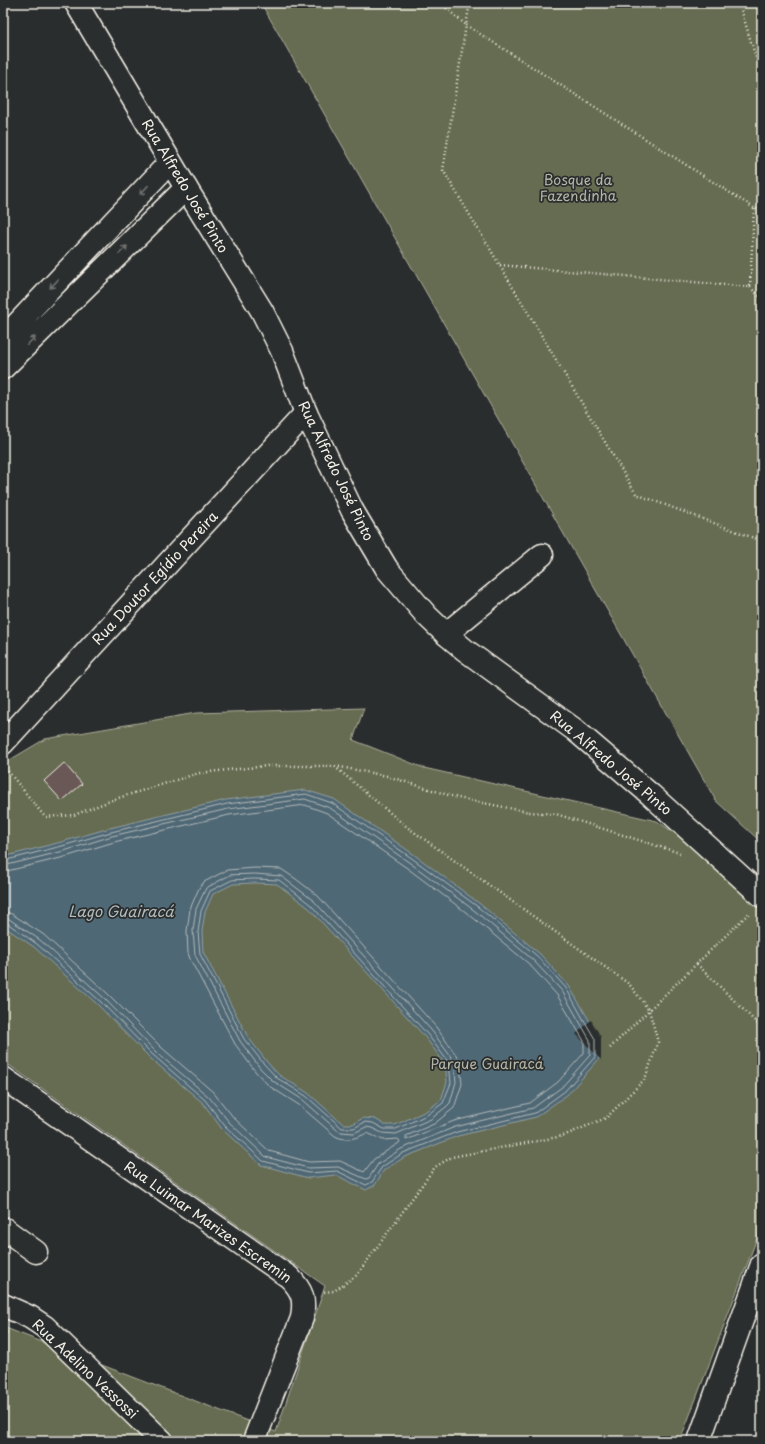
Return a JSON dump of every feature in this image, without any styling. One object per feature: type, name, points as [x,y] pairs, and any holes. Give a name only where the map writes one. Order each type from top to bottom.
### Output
[{"type":"street","name":"Rua Alfredo José Pinto","points":[[76,3],[170,162],[262,311],[282,351],[306,414],[352,510],[387,569],[427,616],[446,634],[465,650],[575,730],[710,848],[757,903]]},
{"type":"street","points":[[3,339],[170,162]]},
{"type":"street","points":[[3,368],[186,188]]},
{"type":"street","name":"Rua Doutor Egídio Pereira","points":[[3,743],[306,414]]},
{"type":"street","points":[[446,634],[542,555]]},
{"type":"street","name":"Rua Luimar Marizes Escremin","points":[[3,1078],[289,1277],[297,1286],[302,1295],[304,1307],[302,1318],[254,1441]]},
{"type":"street","points":[[3,1228],[36,1252]]},
{"type":"street","points":[[699,1441],[762,1264]]},
{"type":"street","name":"Rua Adelino Vessossi","points":[[3,1305],[30,1317],[45,1327],[162,1441]]},
{"type":"path","points":[[440,3],[466,25],[762,212]]},
{"type":"path","points":[[470,3],[443,170],[636,494],[762,541]]},
{"type":"path","points":[[739,3],[758,64],[762,68]]},
{"type":"path","points":[[750,287],[754,208]]},
{"type":"path","points":[[500,265],[750,287],[762,299]]},
{"type":"path","points":[[3,765],[45,817],[74,815],[115,799],[198,773],[267,766],[334,766],[388,776],[458,798],[529,812],[556,814],[700,859],[710,848]]},
{"type":"path","points":[[302,1295],[334,1291],[357,1275],[435,1167],[452,1157],[563,1136],[606,1118],[645,1079],[658,1042],[649,1010],[629,984],[406,827],[334,766]]},
{"type":"path","points":[[610,1048],[697,964],[757,903]]},
{"type":"path","points":[[697,964],[762,1028]]},
{"type":"green space","name":"Bosque da Fazendinha","points":[[261,3],[762,3],[762,843],[716,801]]},
{"type":"green space","name":"Parque Guairacá","points":[[364,708],[353,740],[424,768],[657,821],[689,843],[762,909],[762,1225],[680,1441],[3,1441],[3,1327],[276,1432],[325,1286],[3,1061],[3,764],[45,739],[196,713]]},
{"type":"water","name":"Lago Guairacá","points":[[305,790],[334,799],[416,856],[480,904],[540,954],[569,986],[589,1020],[599,1038],[599,1059],[568,1094],[536,1117],[458,1136],[405,1157],[384,1170],[375,1185],[366,1190],[336,1175],[308,1178],[261,1165],[222,1129],[203,1103],[150,1058],[98,1005],[34,947],[3,926],[3,857],[110,828],[226,800]],"holes":[[[233,884],[277,884],[309,908],[425,1037],[445,1064],[447,1082],[441,1100],[426,1111],[395,1125],[385,1125],[375,1119],[363,1118],[353,1124],[343,1124],[308,1093],[279,1075],[248,1037],[203,952],[202,931],[205,912],[213,894]]]},
{"type":"pier","points":[[591,1020],[601,1037],[601,1060],[576,1034]]},
{"type":"building","points":[[64,763],[82,784],[62,801],[44,781]]}]
